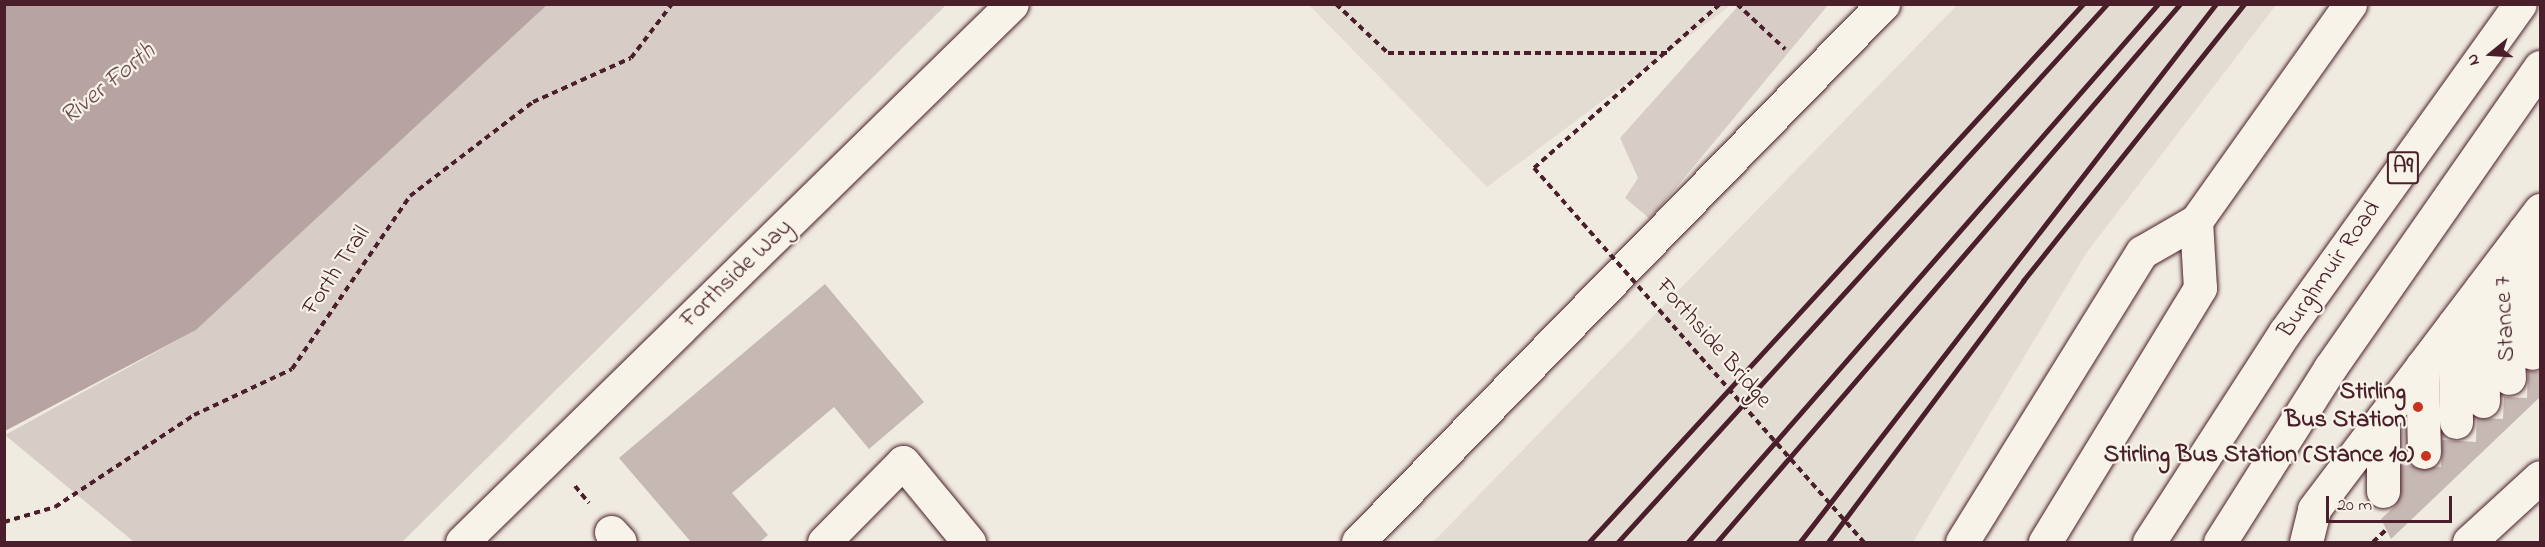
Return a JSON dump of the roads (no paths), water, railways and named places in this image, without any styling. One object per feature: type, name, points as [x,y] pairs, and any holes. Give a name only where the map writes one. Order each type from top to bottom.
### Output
[{"type":"street","name":"Forthside Way","points":[[462,543],[1012,4]]},
{"type":"street","points":[[1358,543],[1815,80],[1883,4]]},
{"type":"street","points":[[1962,543],[2142,252],[2196,221],[2350,4]]},
{"type":"street","name":"Burghmuir Road","points":[[2149,543],[2285,332],[2520,4]]},
{"type":"street","name":"A9","points":[[2220,543],[2330,368],[2541,67]]},
{"type":"street","points":[[2045,543],[2200,288],[2196,221]]},
{"type":"street","points":[[2306,543],[2314,509],[2533,221]]},
{"type":"street","points":[[2532,353],[2533,221]]},
{"type":"street","name":"Stance 7","points":[[2503,260],[2509,378]]},
{"type":"street","points":[[2482,287],[2482,401]]},
{"type":"street","points":[[2454,324],[2456,422]]},
{"type":"street","points":[[2422,366],[2424,452]]},
{"type":"street","points":[[2383,418],[2383,491]]},
{"type":"street","points":[[824,543],[903,462],[969,543]]},
{"type":"street","points":[[2469,543],[2541,477]]},
{"type":"water","name":"River Forth","points":[[5,4],[547,5],[196,330],[5,431]]},
{"type":"railway","points":[[1589,542],[2083,4]]},
{"type":"railway","points":[[1618,542],[2107,4]]},
{"type":"railway","points":[[1688,542],[2158,4]]},
{"type":"railway","points":[[1717,542],[2180,4]]},
{"type":"railway","points":[[1800,542],[2216,4]]},
{"type":"railway","points":[[1828,542],[2023,281],[2244,4]]},
{"type":"place","name":"Stirling Bus Station","points":[[2418,407]]},
{"type":"place","name":"Stirling Bus Station (Stance 10)","points":[[2426,456]]}]
